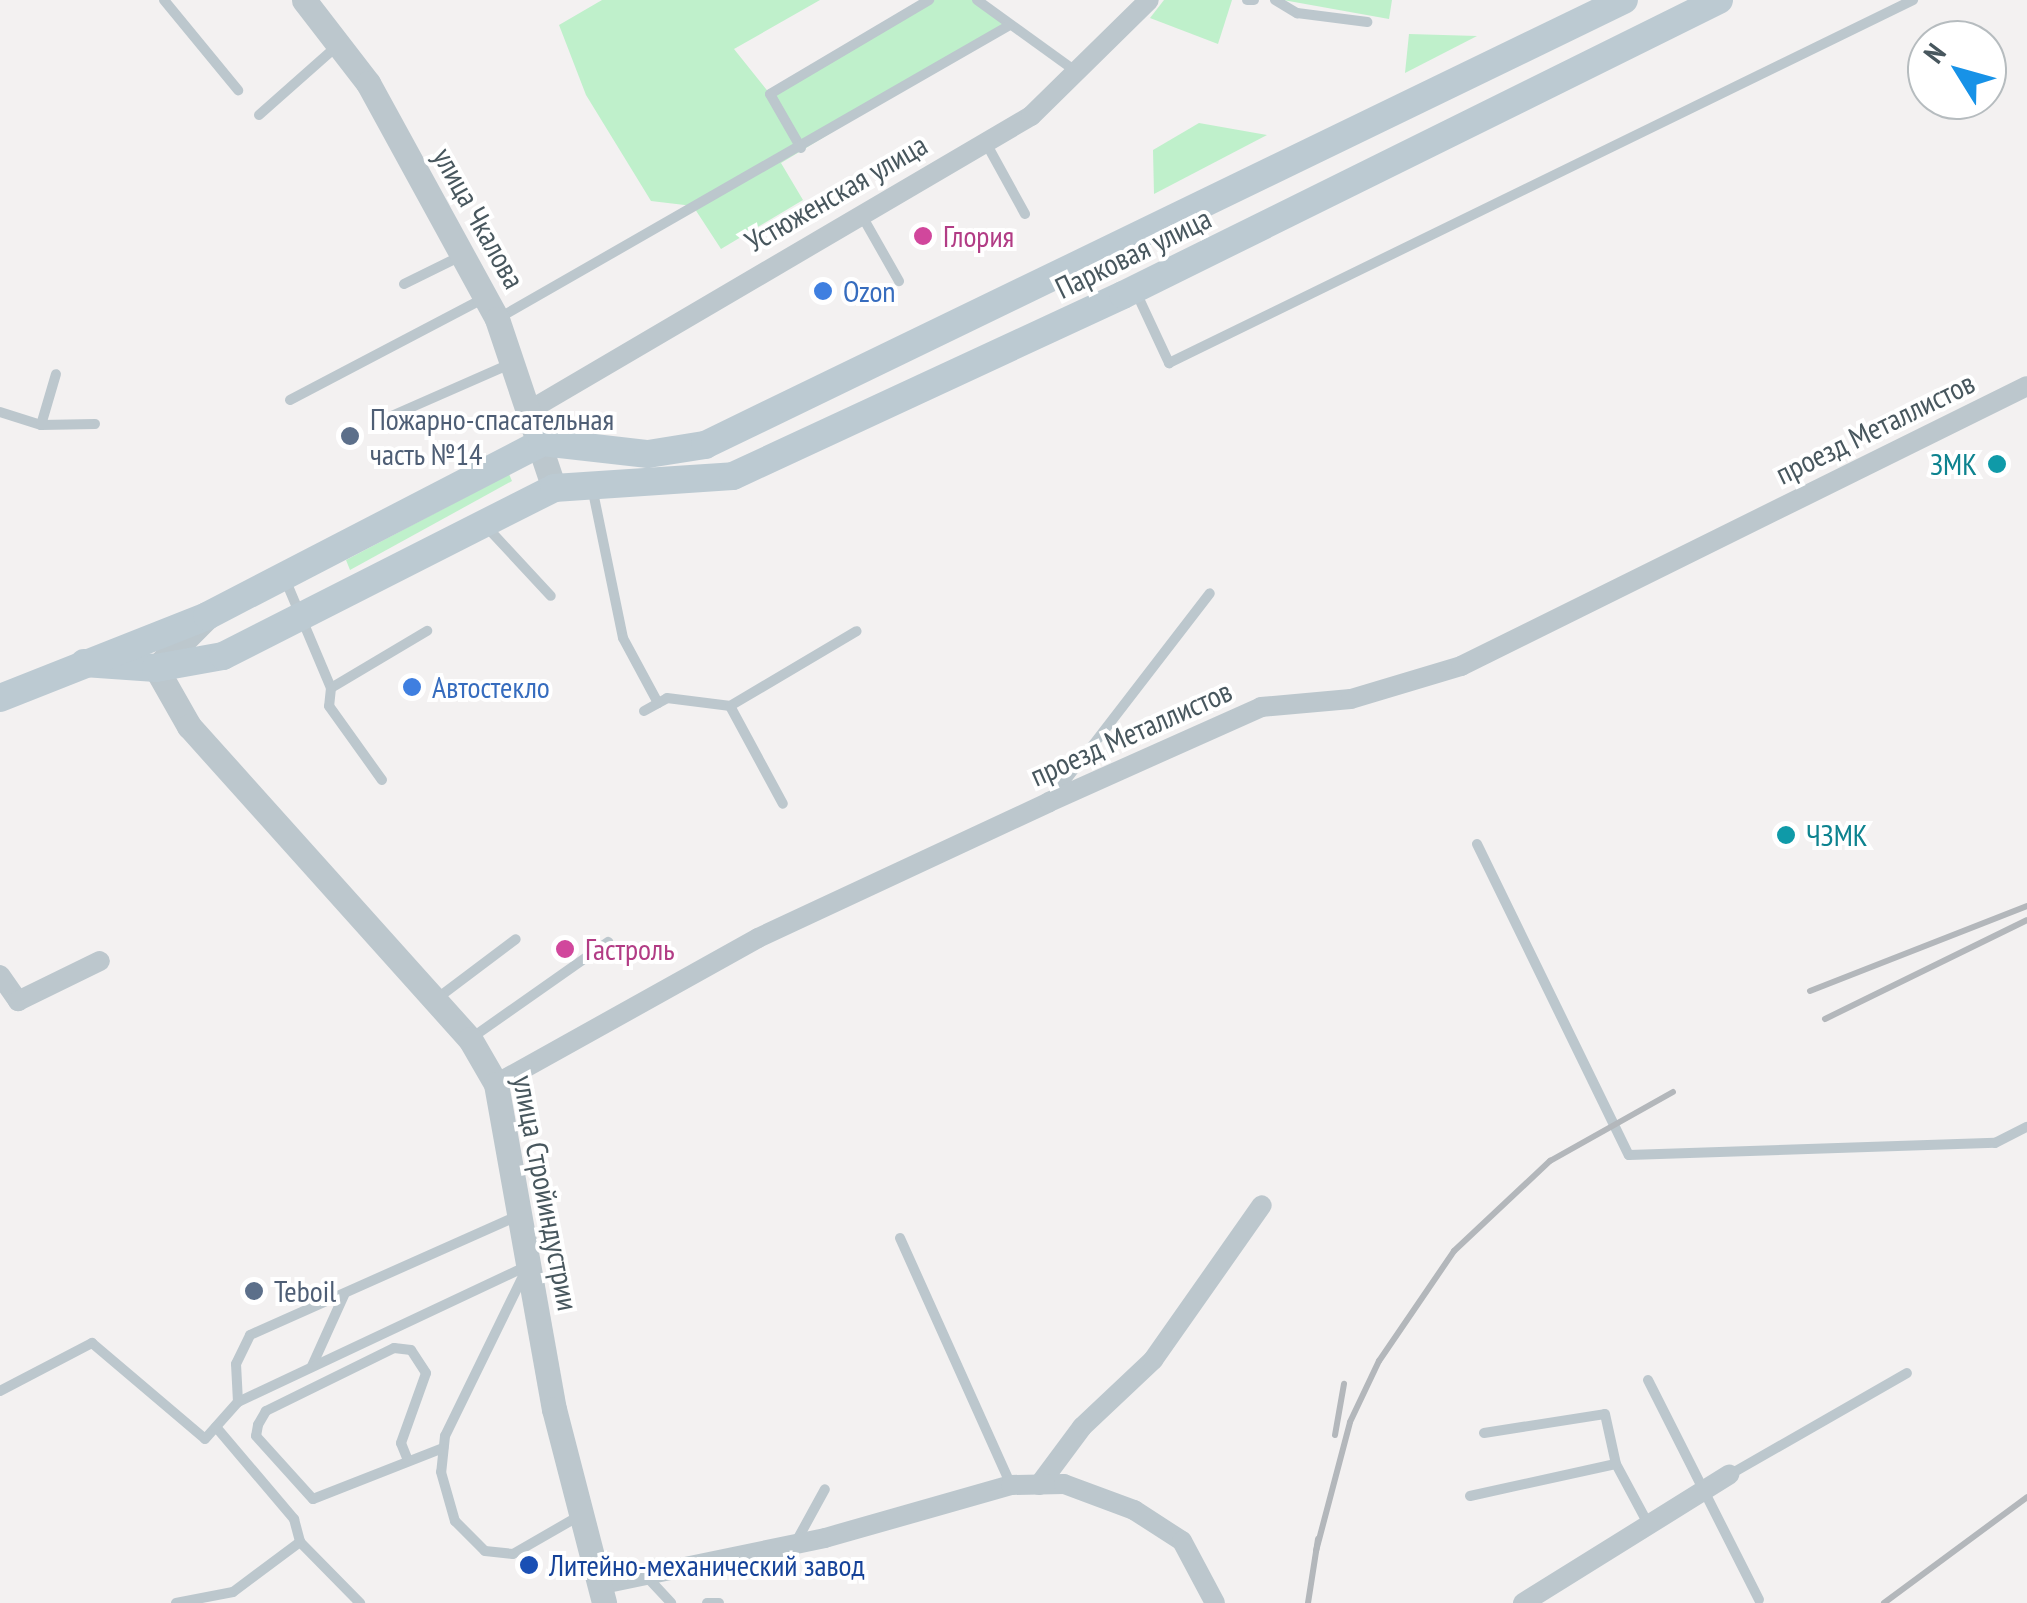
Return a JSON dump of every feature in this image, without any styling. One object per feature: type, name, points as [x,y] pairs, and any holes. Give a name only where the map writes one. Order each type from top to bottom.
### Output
[{"type":"main road","name":"Парковая улица","points":[[542,442],[648,454],[705,445],[1624,0]]},
{"type":"main road","name":"Парковая улица","points":[[554,488],[732,476],[1135,289],[1719,0]]},
{"type":"main road","points":[[0,698],[208,616],[542,442]]},
{"type":"main road","points":[[84,663],[156,668],[224,656],[482,519],[554,488]]},
{"type":"street","name":"улица Чкалова","points":[[305,0],[339,44],[491,308],[542,442],[554,488]]},
{"type":"street","name":"Устюженская улица","points":[[530,410],[986,143],[1080,74],[1149,0]]},
{"type":"street","name":"проезд Металлистов","points":[[496,1084],[758,938],[1049,802],[1262,708],[1351,699],[1461,666],[2027,386]]},
{"type":"street","points":[[156,668],[208,616]]},
{"type":"street","name":"улица Стройиндустрии","points":[[156,668],[202,742],[470,1040],[496,1084],[528,1266],[581,1515],[602,1594]]},
{"type":"street","points":[[0,976],[18,1001],[100,961]]},
{"type":"street","points":[[1039,1485],[1094,1413],[1153,1360],[1262,1205]]},
{"type":"street","points":[[1523,1603],[1646,1520],[1729,1474]]},
{"type":"street","points":[[602,1594],[648,1578],[1010,1485],[1039,1485],[1134,1510],[1182,1541],[1215,1603]]},
{"type":"lane","points":[[164,0],[238,90]]},
{"type":"lane","points":[[801,148],[770,94],[929,0]]},
{"type":"lane","points":[[977,0],[1080,74]]},
{"type":"lane","points":[[1246,0],[1254,0]]},
{"type":"lane","points":[[1275,0],[1297,13],[1366,22]]},
{"type":"lane","points":[[1135,289],[1169,363],[1913,0]]},
{"type":"lane","points":[[290,400],[491,308],[801,148],[1010,25]]},
{"type":"lane","points":[[258,114],[339,44]]},
{"type":"lane","points":[[986,143],[1025,214]]},
{"type":"lane","points":[[862,216],[899,280]]},
{"type":"lane","points":[[404,284],[462,256]]},
{"type":"lane","points":[[387,418],[512,363]]},
{"type":"lane","points":[[41,425],[56,374]]},
{"type":"lane","points":[[0,412],[41,425],[95,424]]},
{"type":"lane","points":[[592,486],[623,638],[658,704]]},
{"type":"lane","points":[[482,519],[551,596]]},
{"type":"lane","points":[[284,577],[332,688],[329,706],[382,780]]},
{"type":"lane","points":[[1049,802],[1210,593]]},
{"type":"lane","points":[[644,711],[658,704],[730,706],[857,631]]},
{"type":"lane","points":[[332,688],[427,632]]},
{"type":"lane","points":[[730,706],[783,804]]},
{"type":"lane","points":[[1477,844],[1628,1155],[1995,1143],[2027,1127]]},
{"type":"lane","points":[[435,1000],[516,939]]},
{"type":"lane","points":[[470,1040],[608,942]]},
{"type":"lane","points":[[238,1402],[236,1364],[250,1335],[518,1216]]},
{"type":"lane","points":[[900,1238],[1010,1485]]},
{"type":"lane","points":[[0,1391],[92,1343],[205,1439],[238,1402],[528,1266]]},
{"type":"lane","points":[[528,1266],[443,1448],[454,1521],[484,1551],[513,1554],[581,1515]]},
{"type":"lane","points":[[312,1368],[344,1294]]},
{"type":"lane","points":[[407,1458],[401,1443],[426,1373],[411,1350],[394,1348],[266,1411],[258,1425],[256,1436],[314,1499],[407,1458],[443,1448]]},
{"type":"lane","points":[[1729,1474],[1907,1373]]},
{"type":"lane","points":[[1648,1380],[1759,1600]]},
{"type":"lane","points":[[1484,1434],[1605,1414],[1616,1464],[1646,1520]]},
{"type":"lane","points":[[216,1427],[294,1519],[300,1542],[360,1603]]},
{"type":"lane","points":[[1470,1496],[1616,1464]]},
{"type":"lane","points":[[795,1543],[825,1488]]},
{"type":"lane","points":[[176,1603],[233,1592],[300,1542]]},
{"type":"lane","points":[[648,1578],[671,1603]]},
{"type":"lane","points":[[707,1603],[719,1603]]},
{"type":"green space","points":[[602,0],[820,0],[734,49],[770,94],[929,0],[977,0],[1010,25],[781,163],[803,200],[721,249],[693,206],[651,201],[586,95],[559,25]]},
{"type":"green space","points":[[1164,0],[1232,0],[1218,44],[1150,18]]},
{"type":"green space","points":[[1283,0],[1392,0],[1389,19]]},
{"type":"green space","points":[[1409,34],[1477,36],[1405,73]]},
{"type":"green space","points":[[1199,123],[1267,135],[1154,194],[1153,150]]},
{"type":"green space","points":[[509,474],[512,481],[350,570],[346,560]]},
{"type":"railway","points":[[1810,991],[2027,906]]},
{"type":"railway","points":[[1825,1019],[2027,920]]},
{"type":"railway","points":[[1316,1551],[1350,1422],[1379,1361],[1454,1251],[1550,1161],[1673,1092]]},
{"type":"railway","points":[[1335,1435],[1344,1384]]},
{"type":"railway","points":[[1884,1603],[2027,1497]]},
{"type":"railway","points":[[1308,1603],[1318,1539]]},
{"type":"place","name":"Глория","points":[[923,236]]},
{"type":"place","name":"Ozon","points":[[823,291]]},
{"type":"place","name":"Пожарно-спасательная часть №14","points":[[350,436]]},
{"type":"place","name":"ЗМК","points":[[1997,464]]},
{"type":"place","name":"Автостекло","points":[[412,687]]},
{"type":"place","name":"ЧЗМК","points":[[1786,835]]},
{"type":"place","name":"Гастроль","points":[[565,949]]},
{"type":"place","name":"Teboil","points":[[254,1291]]},
{"type":"place","name":"Литейно-механический завод","points":[[529,1565]]}]
